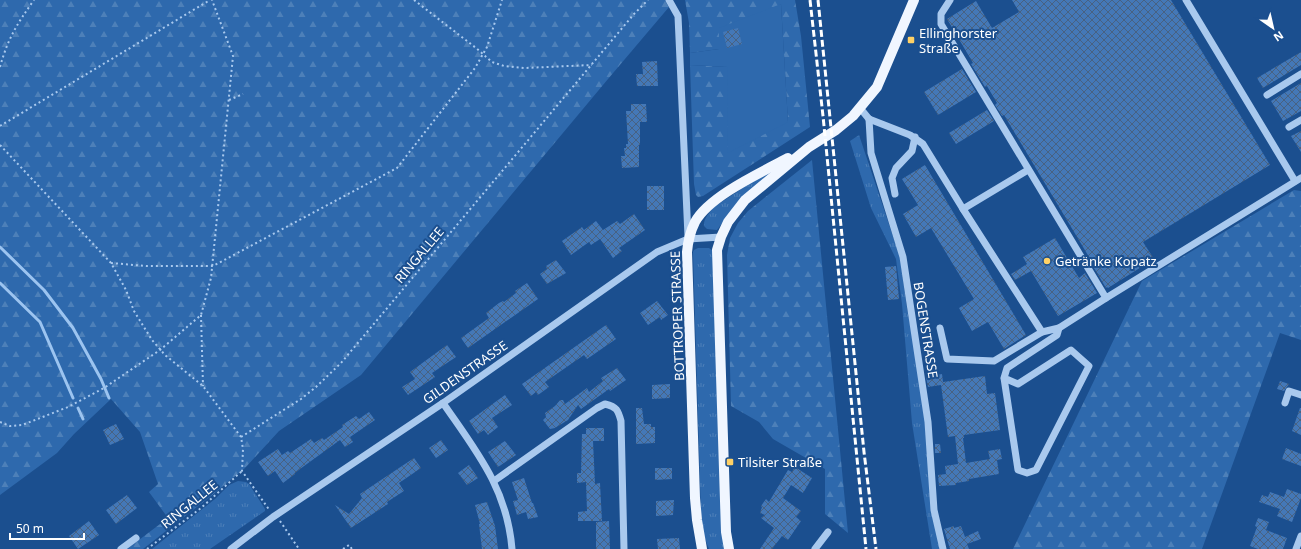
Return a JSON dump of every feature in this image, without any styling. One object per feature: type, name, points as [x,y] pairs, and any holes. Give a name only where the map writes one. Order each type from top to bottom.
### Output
[{"type":"main road","name":"BOTTROPER STRASSE","points":[[702,549],[697,520],[696,498],[687,260],[688,239],[695,221],[708,206],[737,186],[809,147],[836,130],[853,116],[877,87],[914,0]]},
{"type":"main road","name":"BOTTROPER STRASSE","points":[[729,549],[726,532],[717,250],[728,222],[745,200],[809,147]]},
{"type":"street","points":[[669,0],[678,16],[688,239]]},
{"type":"street","points":[[950,0],[941,14],[941,24],[1106,298]]},
{"type":"street","points":[[940,328],[947,360],[994,361],[1042,332],[1058,328],[1298,179],[1186,0]]},
{"type":"street","points":[[1267,95],[1301,74]]},
{"type":"street","points":[[860,108],[870,119],[915,137],[923,144],[1042,332]]},
{"type":"street","name":"BOGENSTRASSE","points":[[870,119],[871,153],[903,257],[928,422],[934,510],[943,549]]},
{"type":"street","points":[[1289,127],[1301,120]]},
{"type":"street","points":[[894,194],[892,178],[896,168],[912,151],[915,137]]},
{"type":"street","points":[[963,209],[1028,170]]},
{"type":"street","name":"GILDENSTRASSE","points":[[230,549],[275,516],[443,403],[657,252],[688,239],[721,237]]},
{"type":"street","points":[[1004,378],[1018,384],[1071,350],[1090,366],[1036,470],[1027,473],[1018,470],[1004,378],[1006,368],[1057,335],[1058,328]]},
{"type":"street","points":[[1285,403],[1289,391],[1301,395]]},
{"type":"street","points":[[443,403],[494,481],[504,508],[512,549]]},
{"type":"street","points":[[494,481],[597,408],[605,404],[612,406],[618,411],[621,421],[624,549]]},
{"type":"street","points":[[815,549],[828,532]]},
{"type":"street","points":[[1296,549],[1301,536]]},
{"type":"street","points":[[120,549],[136,538]]},
{"type":"path","points":[[0,67],[11,35],[34,0]]},
{"type":"path","points":[[0,126],[211,0],[233,56],[213,266],[201,315],[203,386]]},
{"type":"path","points":[[414,0],[492,62],[504,66],[524,68],[592,65]]},
{"type":"path","points":[[111,263],[146,266],[213,266],[397,168],[475,68],[483,54],[502,0]]},
{"type":"path","name":"RINGALLEE","points":[[241,437],[311,391],[341,363],[634,14],[648,0]]},
{"type":"path","points":[[229,100],[243,94]]},
{"type":"path","points":[[0,145],[111,263],[126,290],[134,311],[152,340],[160,350],[203,386],[241,437],[243,449],[242,471],[299,549]]},
{"type":"path","points":[[0,422],[10,426],[22,424],[68,407],[104,388],[160,350],[201,315]]},
{"type":"path","name":"RINGALLEE","points":[[147,549],[201,508],[242,471]]},
{"type":"path","points":[[343,549],[349,545],[352,549]]},
{"type":"green space","points":[[0,0],[665,0],[669,7],[361,375],[279,431],[245,468],[143,549],[127,549],[168,518],[149,492],[158,484],[140,432],[111,399],[74,434],[57,453],[0,495]]},
{"type":"green space","points":[[685,0],[795,0],[801,36],[810,127],[703,196],[698,197],[696,195],[694,184],[690,65],[727,67],[788,122],[781,4],[719,49],[690,53],[689,23]]},
{"type":"green space","points":[[781,4],[788,122],[728,153],[727,67],[690,65],[690,53],[719,49],[719,28]]},
{"type":"green space","points":[[859,135],[900,257],[907,308],[923,395],[942,549],[932,549],[912,423],[902,304],[896,259],[871,208],[850,141]]},
{"type":"green space","points":[[790,157],[737,203],[717,230],[707,229],[704,226],[706,218],[714,207]]},
{"type":"green space","points":[[812,160],[848,533],[825,514],[825,469],[773,439],[759,422],[731,406],[727,255],[730,238],[738,223],[748,211]]},
{"type":"green space","points":[[1294,190],[1301,191],[1301,340],[1280,333],[1202,549],[1013,549],[1142,281]]},
{"type":"green space","points":[[698,248],[709,248],[713,251],[724,549],[709,549],[704,536],[701,516],[693,252]]},
{"type":"green space","points":[[238,481],[249,484],[265,511],[210,549],[152,549],[215,499],[229,485]]},
{"type":"building","points":[[1012,0],[1171,0],[1270,165],[1143,242],[1154,259],[1106,288],[1004,115],[1002,116],[995,105],[997,103],[971,64],[973,63],[947,19],[976,1],[992,28],[1019,12]]},
{"type":"building","points":[[738,28],[742,44],[727,48],[723,32]]},
{"type":"building","points":[[1301,52],[1301,65],[1263,88],[1257,78]]},
{"type":"building","points":[[657,61],[658,86],[637,86],[636,74],[643,74],[642,62]]},
{"type":"building","points":[[962,69],[976,92],[938,115],[924,92]]},
{"type":"building","points":[[1301,83],[1301,111],[1283,121],[1271,101]]},
{"type":"building","points":[[631,104],[646,104],[647,122],[640,122],[639,167],[622,168],[621,156],[625,156],[624,148],[626,148],[626,144],[628,144],[626,111],[631,111]]},
{"type":"building","points":[[987,110],[994,121],[956,144],[949,133]]},
{"type":"building","points":[[1301,131],[1301,152],[1291,136]]},
{"type":"building","points":[[925,165],[1026,335],[1004,349],[988,322],[972,331],[959,308],[974,299],[931,228],[916,237],[903,214],[918,205],[902,179]]},
{"type":"building","points":[[647,186],[664,186],[664,210],[647,210]]},
{"type":"building","points":[[634,214],[645,230],[619,248],[622,251],[613,258],[600,239],[591,245],[589,242],[571,255],[562,241],[582,227],[584,230],[596,221],[603,230],[617,221],[620,224]]},
{"type":"building","points":[[1055,238],[1079,278],[1085,273],[1097,293],[1058,316],[1031,271],[1015,280],[1011,274],[1027,264],[1023,257]]},
{"type":"building","points":[[556,260],[566,273],[547,284],[540,274],[547,269],[546,266]]},
{"type":"building","points":[[896,266],[899,299],[888,300],[885,267]]},
{"type":"building","points":[[527,283],[538,299],[468,348],[461,338],[489,318],[486,313],[499,303],[504,302],[516,293],[515,291]]},
{"type":"building","points":[[657,301],[668,315],[661,320],[660,317],[648,325],[640,313]]},
{"type":"building","points":[[606,325],[616,339],[587,359],[584,355],[545,382],[549,387],[538,395],[536,392],[531,396],[522,384]]},
{"type":"building","points":[[447,345],[456,357],[432,373],[435,377],[408,395],[402,387],[415,379],[410,372]]},
{"type":"building","points":[[617,368],[626,380],[610,391],[609,389],[581,409],[578,405],[568,420],[555,428],[550,429],[543,420],[546,417],[545,413],[555,406],[560,400],[563,400],[565,404],[587,388],[589,392],[603,381],[601,378]]},
{"type":"building","points":[[942,374],[943,382],[985,376],[987,394],[995,393],[1000,430],[964,435],[963,438],[966,463],[990,459],[988,451],[1000,449],[1002,459],[997,460],[999,474],[969,479],[969,481],[956,483],[956,485],[939,486],[938,475],[946,474],[945,466],[958,464],[955,436],[948,437],[941,385],[928,387],[926,377]]},
{"type":"building","points":[[1280,381],[1289,384],[1284,391],[1277,389]]},
{"type":"building","points":[[670,384],[670,398],[652,399],[652,385]]},
{"type":"building","points":[[505,395],[512,405],[492,418],[498,427],[488,435],[484,430],[478,434],[469,421]]},
{"type":"building","points":[[636,408],[642,408],[644,424],[651,424],[651,427],[655,427],[655,443],[636,444]]},
{"type":"building","points":[[1301,408],[1301,435],[1292,431]]},
{"type":"building","points":[[369,412],[375,420],[350,437],[353,442],[345,447],[340,440],[283,483],[275,471],[268,476],[258,462],[278,449],[282,455],[288,451],[290,453],[311,439],[314,443],[322,438],[324,440],[356,416],[359,419]]},
{"type":"building","points":[[116,424],[124,439],[110,445],[103,430]]},
{"type":"building","points":[[586,428],[604,428],[604,441],[593,441],[595,484],[600,483],[602,521],[578,521],[578,512],[587,511],[586,482],[577,483],[577,473],[581,473],[582,434],[586,434]]},
{"type":"building","points":[[441,440],[448,450],[436,458],[429,448]]},
{"type":"building","points":[[505,441],[516,455],[498,467],[488,452]]},
{"type":"building","points":[[935,444],[940,444],[941,453],[935,453]]},
{"type":"building","points":[[1286,448],[1301,454],[1301,466],[1282,459]]},
{"type":"building","points":[[414,458],[421,468],[399,483],[404,491],[387,502],[388,504],[351,528],[335,505],[349,514],[362,498],[360,494]]},
{"type":"building","points":[[469,465],[478,478],[467,485],[458,473]]},
{"type":"building","points":[[795,467],[812,478],[803,493],[791,485],[783,498],[801,511],[796,517],[801,521],[788,540],[782,536],[772,549],[760,549],[774,528],[761,518],[765,515],[760,513],[761,506],[766,499],[769,502],[788,470],[792,472]]},
{"type":"building","points":[[655,468],[672,468],[672,479],[655,480]]},
{"type":"building","points":[[524,478],[538,517],[528,519],[526,512],[517,515],[513,501],[518,500],[512,482]]},
{"type":"building","points":[[1287,489],[1301,494],[1301,498],[1292,522],[1277,516],[1280,509],[1259,502],[1262,495],[1268,497],[1270,492],[1284,497]]},
{"type":"building","points":[[127,495],[137,508],[116,524],[106,510]]},
{"type":"building","points":[[674,500],[673,515],[656,516],[656,501]]},
{"type":"building","points":[[487,502],[495,526],[498,549],[482,549],[480,524],[475,505]]},
{"type":"building","points":[[1258,518],[1269,522],[1266,530],[1287,538],[1283,549],[1258,549],[1250,546],[1257,527],[1255,526]]},
{"type":"building","points":[[89,521],[99,535],[78,549],[69,536]]},
{"type":"building","points":[[609,521],[610,549],[596,549],[596,522]]},
{"type":"building","points":[[954,526],[954,528],[961,526],[965,537],[978,531],[981,539],[967,544],[969,549],[950,549],[944,529]]},
{"type":"building","points":[[679,538],[680,549],[658,549],[657,539]]},
{"type":"waterway","points":[[0,247],[44,290],[73,328],[101,379],[109,398]]},
{"type":"waterway","points":[[0,283],[40,322],[73,398]]},
{"type":"waterway","points":[[78,408],[83,419]]},
{"type":"railway","points":[[810,0],[866,549]]},
{"type":"railway","points":[[818,0],[864,452],[876,549]]},
{"type":"place","name":"Ellinghorster Straße","points":[[911,40]]},
{"type":"place","name":"Getränke Kopatz","points":[[1047,261]]},
{"type":"place","name":"Tilsiter Straße","points":[[730,462]]}]
